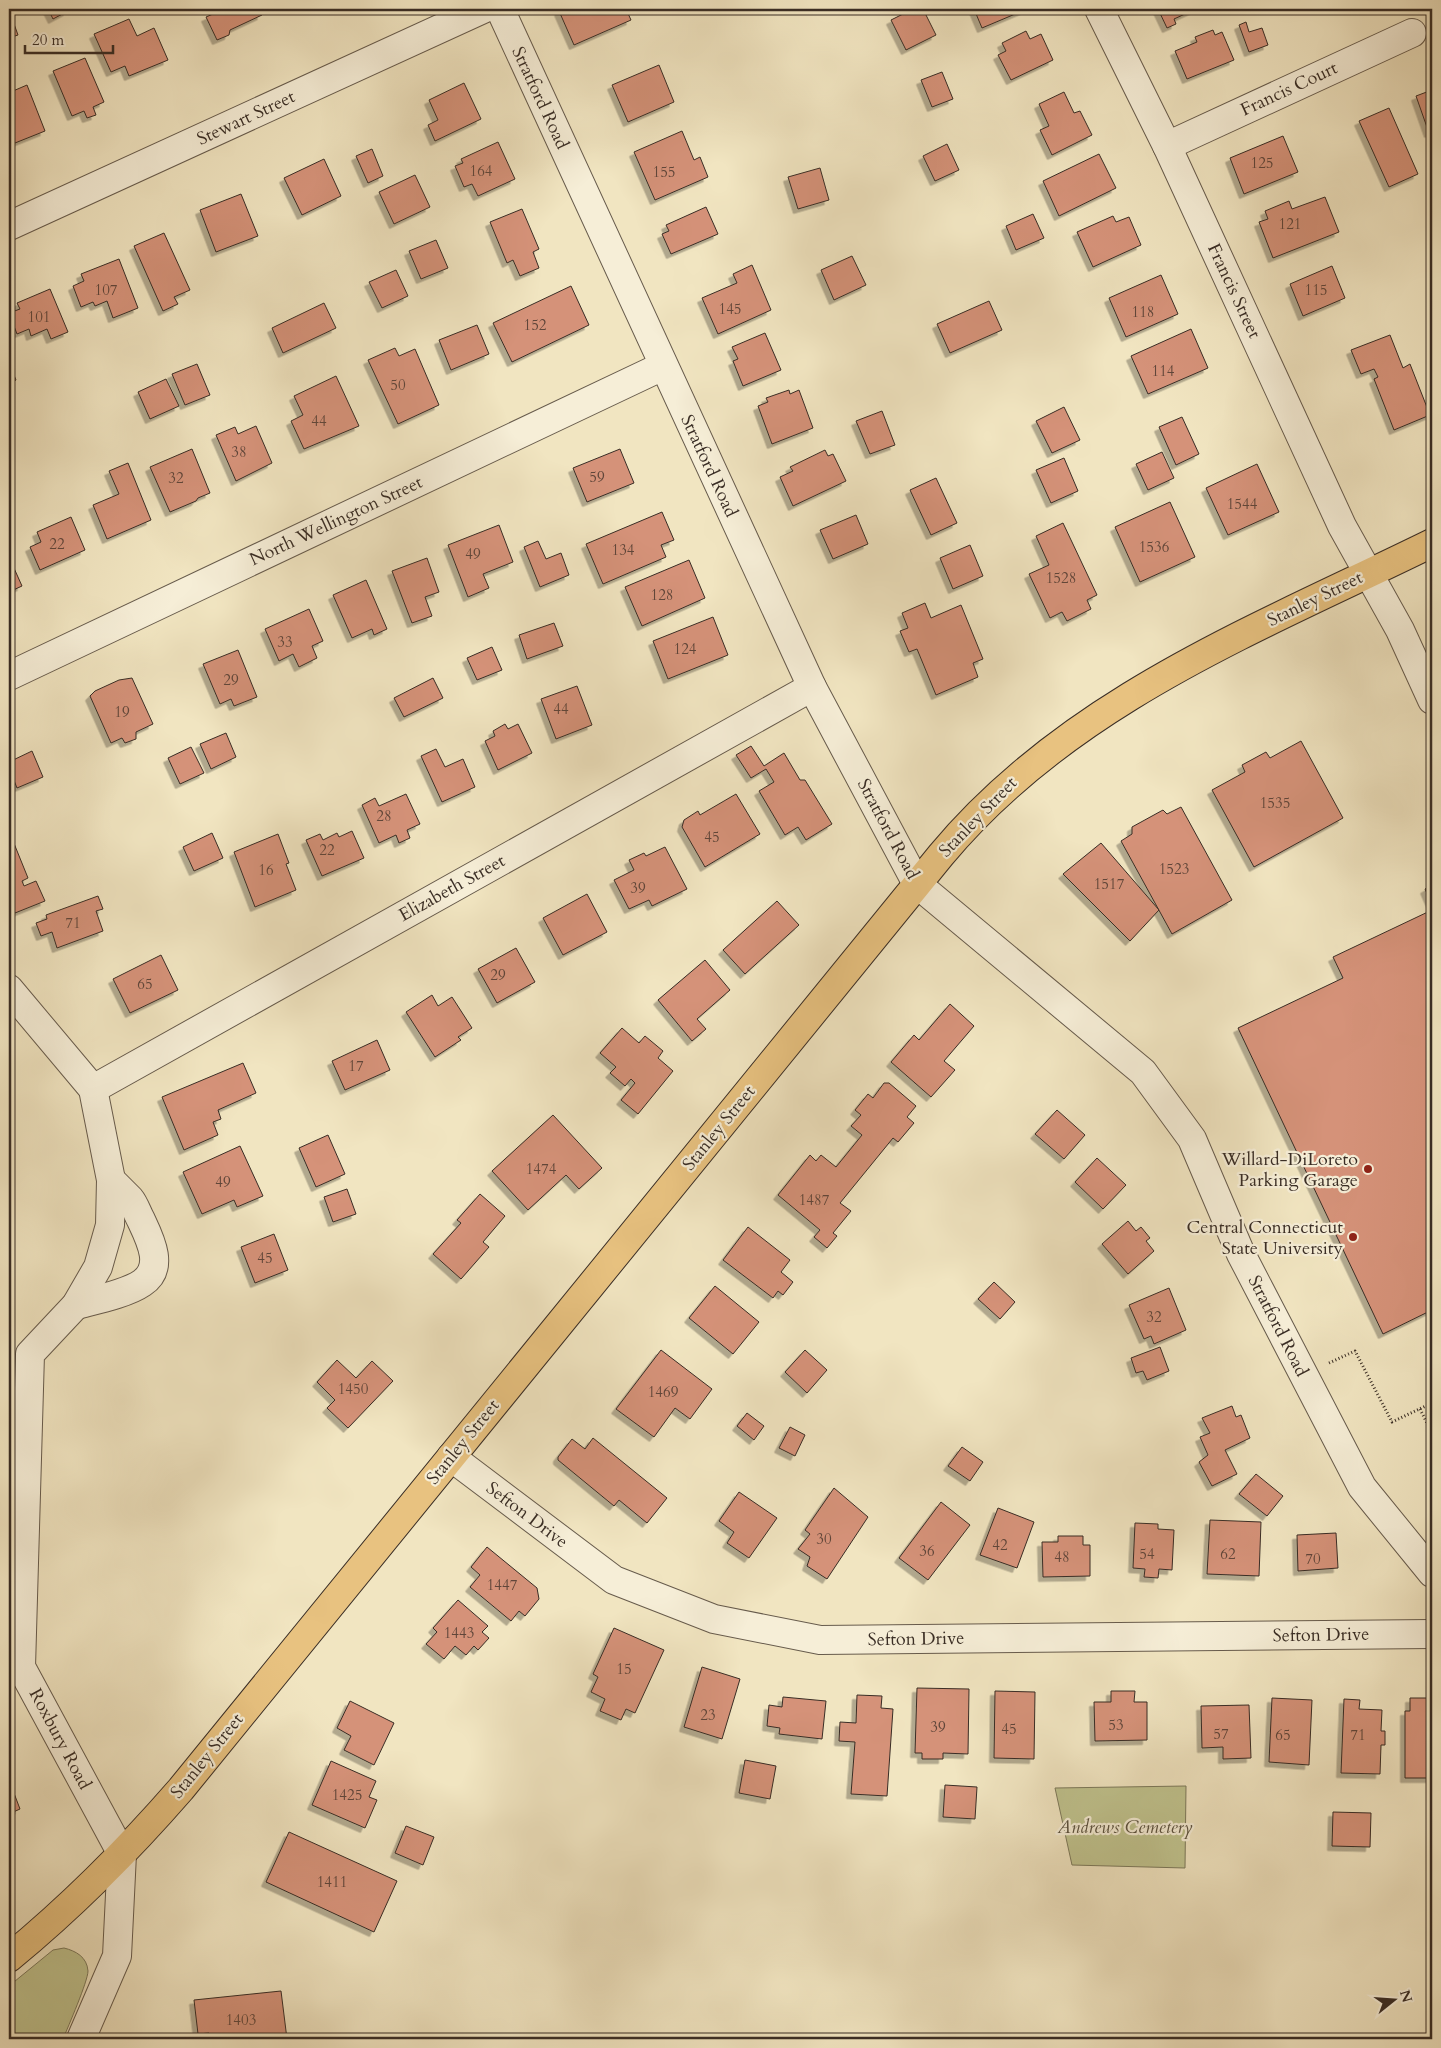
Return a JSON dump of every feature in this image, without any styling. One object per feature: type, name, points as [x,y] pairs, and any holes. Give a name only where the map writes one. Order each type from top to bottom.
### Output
[{"type":"main road","name":"Stanley Street","points":[[9,1958],[64,1910],[122,1854],[181,1789],[917,884],[953,840],[983,808],[1015,778],[1070,735],[1121,700],[1189,661],[1432,543]]},
{"type":"street","name":"Stewart Street","points":[[9,226],[483,9]]},
{"type":"street","name":"Stratford Road","points":[[500,9],[812,687],[917,884],[1143,1072],[1192,1139],[1241,1254],[1362,1487],[1432,1573]]},
{"type":"street","name":"Francis Street","points":[[1100,9],[1167,146],[1342,526],[1400,630],[1432,700]]},
{"type":"street","name":"Francis Court","points":[[1167,146],[1412,32]]},
{"type":"street","name":"North Wellington Street","points":[[9,676],[663,366]]},
{"type":"street","name":"Elizabeth Street","points":[[93,1088],[812,687]]},
{"type":"street","name":"Roxbury Road","points":[[9,988],[93,1088],[111,1180],[110,1225],[98,1267],[76,1306],[19,1353],[15,1670],[122,1854]]},
{"type":"street","points":[[76,1306],[112,1296],[143,1283],[152,1272],[154,1265],[155,1254],[131,1201],[111,1180]]},
{"type":"street","name":"Sefton Drive","points":[[451,1458],[614,1580],[714,1619],[820,1640],[1432,1634]]},
{"type":"street","points":[[81,2039],[117,1956],[122,1854]]},
{"type":"path","points":[[1329,1363],[1355,1351],[1392,1422],[1432,1403]]},
{"type":"path","points":[[1420,1409],[1432,1433]]},
{"type":"green space","name":"Andrews Cemetery","points":[[1186,1786],[1185,1868],[1072,1865],[1055,1788]]},
{"type":"green space","points":[[64,1948],[80,1955],[86,1962],[88,1971],[63,2039],[9,2039],[9,1986],[53,1950]]},
{"type":"building","points":[[48,9],[67,9],[68,11],[53,19]]},
{"type":"building","points":[[220,9],[259,9],[262,15],[230,30],[229,35],[217,40],[206,17],[220,11]]},
{"type":"building","points":[[564,9],[626,9],[631,20],[574,45],[559,11]]},
{"type":"building","points":[[913,9],[923,9],[936,35],[906,50],[891,20]]},
{"type":"building","points":[[974,9],[1027,9],[982,28]]},
{"type":"building","points":[[1158,9],[1196,9],[1174,19],[1176,24],[1167,28]]},
{"type":"building","points":[[9,10],[18,35],[9,38]]},
{"type":"building","points":[[129,19],[137,36],[154,28],[168,60],[129,76],[125,66],[111,72],[94,34]]},
{"type":"building","points":[[1246,22],[1249,32],[1262,28],[1268,45],[1249,52],[1239,25]]},
{"type":"building","points":[[1213,30],[1215,35],[1222,32],[1234,60],[1187,79],[1175,51],[1197,42],[1195,37]]},
{"type":"building","points":[[1026,31],[1030,39],[1041,34],[1053,60],[1011,80],[998,55],[1006,51],[1002,43]]},
{"type":"building","points":[[85,58],[104,102],[93,107],[96,115],[87,118],[84,111],[72,116],[53,71]]},
{"type":"building","points":[[659,65],[674,102],[628,122],[612,85]]},
{"type":"building","points":[[942,72],[953,99],[932,107],[921,80]]},
{"type":"building","points":[[9,80],[13,91],[27,85],[45,131],[10,145]]},
{"type":"building","points":[[464,83],[481,119],[435,141],[428,125],[438,120],[429,100]]},
{"type":"building","points":[[1432,90],[1432,132],[1429,133],[1416,96]]},
{"type":"building","points":[[1064,92],[1074,113],[1080,111],[1092,135],[1052,155],[1040,130],[1049,126],[1039,104]]},
{"type":"building","points":[[1389,108],[1418,174],[1389,187],[1359,121]]},
{"type":"building","points":[[682,131],[694,160],[700,157],[708,177],[655,200],[634,152]]},
{"type":"building","points":[[1283,136],[1298,172],[1244,194],[1230,158]]},
{"type":"building","points":[[498,142],[515,179],[478,196],[472,184],[464,187],[455,166],[463,163],[461,159]]},
{"type":"building","points":[[947,144],[959,170],[935,181],[923,156]]},
{"type":"building","points":[[372,149],[383,176],[368,183],[356,156]]},
{"type":"building","points":[[1099,154],[1116,188],[1059,216],[1043,181]]},
{"type":"building","points":[[324,159],[341,196],[302,215],[284,178]]},
{"type":"building","points":[[820,168],[829,200],[798,209],[788,177]]},
{"type":"building","points":[[415,175],[430,207],[394,224],[379,192]]},
{"type":"building","points":[[241,194],[258,236],[216,252],[200,210]]},
{"type":"building","points":[[1325,197],[1339,232],[1273,258],[1259,222],[1268,219],[1265,211],[1289,201],[1292,209]]},
{"type":"building","points":[[706,207],[718,234],[671,254],[662,234],[669,231],[666,225]]},
{"type":"building","points":[[522,209],[539,249],[533,252],[539,268],[520,276],[513,260],[507,263],[490,222]]},
{"type":"building","points":[[1033,214],[1044,238],[1016,250],[1006,226]]},
{"type":"building","points":[[1113,216],[1116,222],[1129,217],[1141,245],[1093,267],[1077,232]]},
{"type":"building","points":[[164,233],[190,290],[174,297],[178,304],[163,311],[134,246]]},
{"type":"building","points":[[436,240],[448,268],[421,279],[409,251]]},
{"type":"building","points":[[852,256],[866,285],[834,300],[821,270]]},
{"type":"building","points":[[119,259],[138,308],[113,318],[107,301],[95,306],[93,302],[81,307],[73,286],[84,281],[81,274]]},
{"type":"building","points":[[752,265],[771,310],[718,334],[702,298],[737,283],[733,274]]},
{"type":"building","points":[[1332,266],[1345,298],[1303,316],[1290,284]]},
{"type":"building","points":[[396,270],[408,296],[382,308],[369,282]]},
{"type":"building","points":[[1161,275],[1178,314],[1126,337],[1109,298]]},
{"type":"building","points":[[571,286],[589,325],[512,362],[493,323]]},
{"type":"building","points":[[50,289],[68,332],[51,339],[47,329],[31,336],[29,329],[17,334],[9,313],[20,309],[17,303]]},
{"type":"building","points":[[989,301],[1002,330],[950,353],[937,324]]},
{"type":"building","points":[[324,303],[336,328],[283,353],[272,328]]},
{"type":"building","points":[[477,325],[489,354],[451,370],[439,340]]},
{"type":"building","points":[[1191,329],[1208,368],[1148,394],[1131,356]]},
{"type":"building","points":[[765,333],[781,370],[743,386],[733,361],[738,359],[732,347]]},
{"type":"building","points":[[1390,335],[1403,368],[1410,364],[1430,415],[1394,430],[1374,379],[1378,377],[1374,369],[1361,374],[1351,350]]},
{"type":"building","points":[[395,348],[399,356],[415,349],[439,405],[398,424],[368,360]]},
{"type":"building","points":[[9,363],[16,380],[9,384]]},
{"type":"building","points":[[197,364],[210,395],[185,405],[172,374]]},
{"type":"building","points":[[336,376],[359,426],[304,449],[291,421],[303,415],[294,396]]},
{"type":"building","points":[[166,379],[179,406],[150,419],[138,392]]},
{"type":"building","points":[[789,390],[790,394],[799,390],[813,428],[772,444],[758,406],[768,402],[766,398]]},
{"type":"building","points":[[1064,407],[1080,440],[1052,453],[1036,421]]},
{"type":"building","points":[[882,411],[895,445],[870,454],[856,421]]},
{"type":"building","points":[[1182,417],[1199,454],[1176,465],[1159,427]]},
{"type":"building","points":[[256,426],[272,463],[236,481],[216,435],[235,427],[238,434]]},
{"type":"building","points":[[192,449],[210,493],[170,512],[150,467]]},
{"type":"building","points":[[620,449],[634,483],[587,502],[573,468]]},
{"type":"building","points":[[825,450],[828,456],[833,454],[846,481],[793,506],[780,477],[793,471],[790,467]]},
{"type":"building","points":[[1162,452],[1174,478],[1148,490],[1136,464]]},
{"type":"building","points":[[1064,458],[1078,491],[1051,503],[1036,470]]},
{"type":"building","points":[[128,463],[151,520],[107,539],[93,505],[119,494],[109,471]]},
{"type":"building","points":[[1257,464],[1279,512],[1228,535],[1206,488]]},
{"type":"building","points":[[936,478],[957,523],[931,535],[910,490]]},
{"type":"building","points":[[1170,502],[1195,557],[1140,582],[1115,527]]},
{"type":"building","points":[[662,512],[674,540],[661,545],[666,557],[603,584],[586,544]]},
{"type":"building","points":[[856,515],[868,544],[833,559],[820,530]]},
{"type":"building","points":[[71,517],[85,550],[40,570],[30,547],[41,542],[37,532]]},
{"type":"building","points":[[1063,523],[1097,595],[1087,600],[1091,609],[1067,621],[1062,612],[1050,618],[1029,574],[1049,565],[1036,536]]},
{"type":"building","points":[[499,525],[513,562],[483,574],[489,588],[468,597],[448,545]]},
{"type":"building","points":[[538,541],[546,559],[561,553],[569,575],[540,587],[524,547]]},
{"type":"building","points":[[970,545],[983,576],[953,589],[940,558]]},
{"type":"building","points":[[9,557],[22,586],[9,592]]},
{"type":"building","points":[[427,558],[439,592],[425,597],[432,616],[412,623],[392,571]]},
{"type":"building","points":[[689,560],[705,598],[642,626],[625,587]]},
{"type":"building","points":[[366,580],[387,629],[374,635],[372,629],[352,638],[333,595]]},
{"type":"building","points":[[925,603],[931,618],[961,605],[983,659],[973,663],[978,677],[936,695],[917,649],[909,652],[900,631],[908,628],[902,613]]},
{"type":"building","points":[[309,609],[323,641],[312,646],[317,658],[299,667],[293,654],[279,661],[265,629]]},
{"type":"building","points":[[713,617],[728,655],[668,679],[653,641]]},
{"type":"building","points":[[554,623],[563,646],[527,659],[519,635]]},
{"type":"building","points":[[492,647],[502,670],[477,680],[467,658]]},
{"type":"building","points":[[238,650],[257,697],[234,706],[231,699],[220,704],[203,664]]},
{"type":"building","points":[[132,678],[153,724],[136,732],[136,739],[125,743],[122,738],[111,743],[90,696],[95,691],[119,680]]},
{"type":"building","points":[[433,678],[443,698],[404,717],[394,698]]},
{"type":"building","points":[[577,686],[592,725],[556,739],[541,699]]},
{"type":"building","points":[[505,724],[508,729],[518,724],[532,753],[498,770],[485,741],[495,736],[493,731]]},
{"type":"building","points":[[226,733],[236,757],[211,769],[200,744]]},
{"type":"building","points":[[1301,741],[1343,818],[1254,867],[1212,790],[1245,772],[1242,765],[1266,752],[1270,758]]},
{"type":"building","points":[[751,746],[764,766],[784,753],[800,780],[805,780],[832,824],[806,840],[798,827],[785,835],[759,791],[774,782],[766,769],[751,778],[736,755]]},
{"type":"building","points":[[191,747],[204,773],[180,784],[168,758]]},
{"type":"building","points":[[436,749],[445,767],[463,759],[475,787],[442,802],[421,756]]},
{"type":"building","points":[[32,751],[43,777],[17,788],[9,768],[9,762]]},
{"type":"building","points":[[406,794],[420,824],[407,830],[410,838],[399,843],[396,835],[379,843],[362,805],[375,798],[379,806]]},
{"type":"building","points":[[736,794],[760,834],[705,867],[682,827],[684,820],[698,811],[700,815]]},
{"type":"building","points":[[1181,807],[1232,900],[1172,934],[1121,841],[1132,834],[1132,827],[1163,810],[1167,814]]},
{"type":"building","points":[[352,831],[364,858],[322,876],[306,840],[320,834],[323,840],[337,833],[339,837]]},
{"type":"building","points":[[212,833],[223,858],[194,871],[183,847]]},
{"type":"building","points":[[278,834],[289,863],[286,864],[296,890],[255,907],[234,852]]},
{"type":"building","points":[[11,836],[28,878],[22,881],[24,886],[36,881],[45,901],[15,913],[9,897],[9,837]]},
{"type":"building","points":[[1101,843],[1159,910],[1130,941],[1063,874]]},
{"type":"building","points":[[665,847],[687,889],[652,906],[649,900],[629,909],[614,880],[634,870],[629,860],[644,853],[646,856]]},
{"type":"building","points":[[1432,885],[1432,905],[1425,889]]},
{"type":"building","points":[[587,894],[607,932],[563,955],[543,918]]},
{"type":"building","points":[[98,896],[103,909],[96,911],[103,931],[57,948],[52,932],[41,936],[36,923],[47,919],[46,915]]},
{"type":"building","points":[[777,901],[799,925],[745,974],[723,950]]},
{"type":"building","name":"Willard-DiLoreto Parking Garage","points":[[1432,910],[1432,1310],[1383,1334],[1238,1028],[1343,978],[1333,957]]},
{"type":"building","points":[[516,948],[535,982],[497,1003],[478,969]]},
{"type":"building","points":[[161,955],[178,990],[130,1013],[113,979]]},
{"type":"building","points":[[705,960],[730,990],[697,1019],[706,1029],[692,1041],[658,1000]]},
{"type":"building","points":[[432,995],[438,1006],[452,997],[472,1028],[458,1037],[461,1040],[435,1057],[406,1012]]},
{"type":"building","points":[[950,1004],[974,1026],[944,1061],[955,1070],[931,1097],[891,1062],[914,1035],[919,1040]]},
{"type":"building","points":[[622,1028],[639,1043],[645,1036],[663,1051],[658,1058],[673,1071],[638,1114],[621,1100],[635,1083],[631,1079],[625,1086],[610,1073],[616,1067],[600,1053]]},
{"type":"building","points":[[377,1040],[390,1070],[345,1090],[332,1061]]},
{"type":"building","points":[[243,1063],[256,1093],[218,1110],[221,1119],[213,1122],[218,1135],[184,1150],[162,1097]]},
{"type":"building","points":[[884,1083],[889,1083],[916,1106],[907,1117],[914,1123],[898,1142],[893,1138],[840,1203],[851,1211],[833,1233],[837,1236],[827,1248],[814,1237],[820,1230],[778,1195],[810,1155],[816,1161],[821,1155],[836,1167],[862,1135],[851,1126],[861,1115],[855,1110],[868,1094],[873,1098]]},
{"type":"building","points":[[1057,1110],[1085,1135],[1064,1159],[1035,1134]]},
{"type":"building","points":[[553,1115],[602,1168],[579,1189],[566,1175],[528,1210],[492,1171]]},
{"type":"building","points":[[328,1135],[345,1174],[316,1187],[299,1148]]},
{"type":"building","points":[[240,1146],[263,1196],[237,1207],[234,1200],[202,1214],[183,1172]]},
{"type":"building","points":[[1097,1158],[1126,1185],[1103,1209],[1075,1182]]},
{"type":"building","points":[[347,1189],[356,1214],[333,1222],[324,1197]]},
{"type":"building","points":[[480,1194],[505,1216],[483,1242],[489,1247],[461,1279],[433,1254],[461,1223],[457,1220]]},
{"type":"building","points":[[1128,1221],[1136,1231],[1141,1227],[1150,1238],[1146,1241],[1154,1251],[1128,1274],[1102,1244]]},
{"type":"building","points":[[748,1227],[790,1260],[781,1272],[793,1282],[783,1295],[778,1291],[773,1298],[723,1260]]},
{"type":"building","points":[[274,1234],[288,1270],[255,1283],[241,1247]]},
{"type":"building","points":[[994,1282],[1015,1302],[1000,1319],[978,1299]]},
{"type":"building","points":[[715,1286],[759,1322],[733,1354],[689,1318]]},
{"type":"building","points":[[1169,1288],[1186,1330],[1154,1344],[1151,1336],[1144,1339],[1129,1305]]},
{"type":"building","points":[[1160,1347],[1169,1371],[1147,1380],[1143,1371],[1136,1373],[1131,1358]]},
{"type":"building","points":[[661,1350],[712,1389],[690,1419],[675,1408],[654,1437],[616,1409]]},
{"type":"building","points":[[805,1350],[827,1370],[807,1393],[785,1372]]},
{"type":"building","points":[[337,1360],[356,1378],[372,1361],[393,1381],[348,1428],[327,1408],[335,1400],[317,1382]]},
{"type":"building","points":[[1232,1406],[1236,1417],[1241,1415],[1250,1438],[1225,1450],[1237,1474],[1212,1486],[1199,1462],[1208,1455],[1200,1437],[1210,1433],[1202,1418]]},
{"type":"building","points":[[747,1413],[764,1426],[754,1440],[737,1426]]},
{"type":"building","points":[[790,1427],[805,1435],[795,1456],[779,1448]]},
{"type":"building","points":[[593,1438],[667,1498],[647,1523],[619,1500],[614,1506],[558,1460],[558,1457],[572,1439],[585,1449]]},
{"type":"building","points":[[962,1447],[983,1462],[970,1481],[948,1466]]},
{"type":"building","points":[[1256,1474],[1283,1496],[1267,1516],[1239,1494]]},
{"type":"building","points":[[834,1488],[868,1517],[827,1579],[807,1566],[810,1557],[798,1549],[810,1534],[805,1530]]},
{"type":"building","points":[[739,1492],[777,1518],[749,1558],[727,1543],[734,1532],[719,1521]]},
{"type":"building","points":[[941,1502],[970,1525],[928,1580],[899,1558]]},
{"type":"building","points":[[998,1508],[1034,1522],[1017,1568],[980,1555]]},
{"type":"building","points":[[1210,1520],[1261,1522],[1259,1576],[1207,1574]]},
{"type":"building","points":[[1135,1523],[1158,1524],[1158,1529],[1174,1530],[1172,1570],[1159,1569],[1158,1578],[1144,1577],[1145,1569],[1133,1568]]},
{"type":"building","points":[[1336,1533],[1338,1568],[1298,1571],[1297,1535]]},
{"type":"building","points":[[1058,1536],[1083,1536],[1083,1545],[1090,1545],[1090,1576],[1043,1577],[1042,1542],[1058,1542]]},
{"type":"building","points":[[487,1547],[537,1588],[539,1599],[525,1616],[519,1611],[511,1621],[470,1587],[480,1575],[471,1567]]},
{"type":"building","points":[[458,1600],[488,1626],[482,1632],[489,1638],[478,1650],[474,1646],[466,1655],[455,1646],[444,1659],[426,1644],[437,1632],[433,1628]]},
{"type":"building","points":[[614,1628],[664,1650],[635,1713],[626,1709],[621,1720],[600,1711],[605,1699],[591,1692],[598,1677],[593,1674]]},
{"type":"building","points":[[702,1667],[740,1679],[722,1739],[684,1727]]},
{"type":"building","points":[[917,1688],[969,1689],[968,1754],[943,1753],[943,1759],[922,1759],[922,1753],[915,1753]]},
{"type":"building","points":[[995,1691],[1035,1692],[1034,1759],[994,1758]]},
{"type":"building","points":[[1111,1691],[1135,1691],[1134,1702],[1147,1702],[1147,1740],[1095,1741],[1094,1702],[1111,1702]]},
{"type":"building","points":[[857,1695],[882,1696],[881,1708],[893,1709],[887,1796],[851,1794],[855,1742],[839,1741],[840,1722],[856,1723]]},
{"type":"building","points":[[783,1697],[826,1701],[822,1739],[779,1734],[780,1728],[767,1726],[769,1705],[782,1707]]},
{"type":"building","points":[[1272,1698],[1312,1700],[1309,1765],[1269,1762]]},
{"type":"building","points":[[1410,1698],[1432,1698],[1432,1778],[1405,1778],[1405,1711],[1410,1711]]},
{"type":"building","points":[[1344,1699],[1360,1700],[1359,1709],[1382,1710],[1381,1731],[1385,1731],[1385,1745],[1381,1745],[1380,1774],[1341,1773]]},
{"type":"building","points":[[350,1701],[394,1723],[374,1765],[344,1750],[351,1736],[337,1728]]},
{"type":"building","points":[[1249,1705],[1251,1758],[1223,1759],[1223,1747],[1202,1748],[1201,1706]]},
{"type":"building","points":[[745,1760],[776,1766],[770,1799],[739,1793]]},
{"type":"building","points":[[331,1761],[376,1781],[369,1797],[377,1800],[365,1828],[312,1805]]},
{"type":"building","points":[[9,1780],[20,1809],[9,1814]]},
{"type":"building","points":[[945,1785],[977,1787],[975,1819],[943,1817]]},
{"type":"building","points":[[1333,1812],[1371,1813],[1370,1847],[1332,1846]]},
{"type":"building","points":[[406,1826],[434,1837],[423,1865],[395,1853]]},
{"type":"building","points":[[289,1832],[397,1881],[374,1932],[266,1882]]},
{"type":"building","points":[[281,1991],[287,2039],[209,2039],[209,2033],[198,2034],[194,2000]]},
{"type":"building","points":[[425,2034],[482,2038],[482,2039],[425,2039]]},
{"type":"place","name":"Willard-DiLoreto Parking Garage","points":[[1368,1169]]},
{"type":"place","name":"Central Connecticut State University","points":[[1353,1237]]}]
